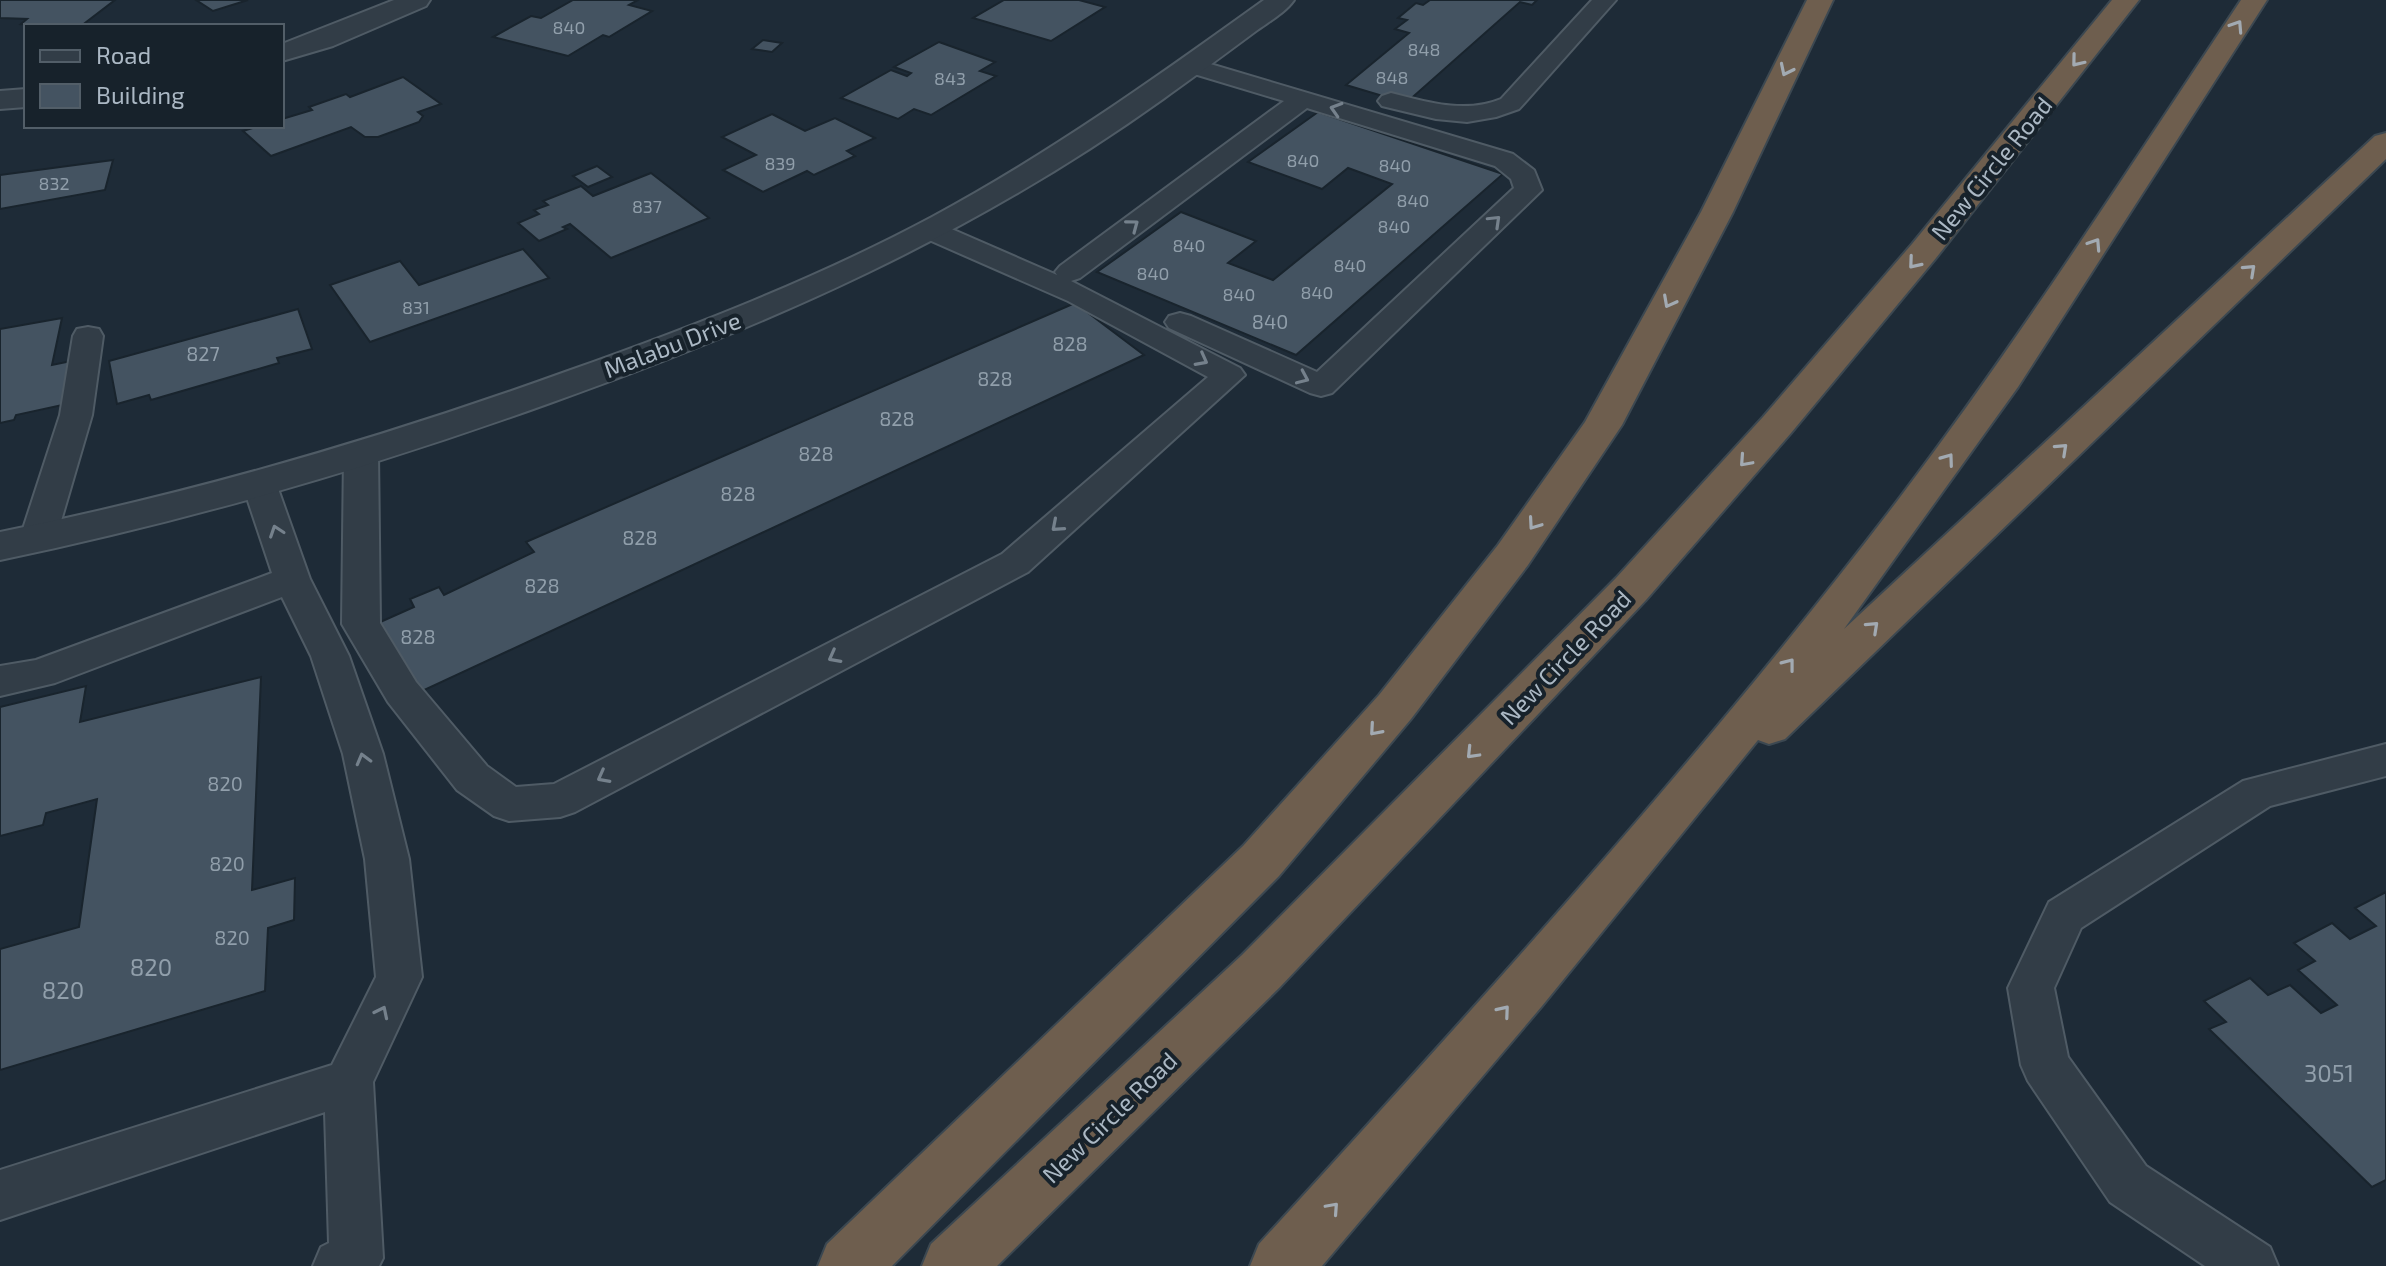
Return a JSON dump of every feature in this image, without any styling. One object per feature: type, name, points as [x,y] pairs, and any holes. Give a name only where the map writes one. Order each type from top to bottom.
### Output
[{"type":"highway","points":[[849,1266],[1261,861],[1395,707],[1513,555],[1603,425],[1717,212],[1820,0]]},
{"type":"highway","name":"New Circle Road","points":[[953,1266],[1261,971],[1631,589],[1895,286],[2126,0]]},
{"type":"highway","points":[[1281,1266],[1428,1101],[1654,835],[1908,514],[2018,364],[2254,0]]},
{"type":"highway","points":[[1654,835],[2386,142]]},
{"type":"street","points":[[284,52],[323,40],[417,0]]},
{"type":"street","name":"Malabu Drive","points":[[0,546],[259,483],[456,424],[653,353],[847,272],[941,224],[1063,153],[1281,0]]},
{"type":"street","points":[[0,100],[24,98]]},
{"type":"lane","points":[[1201,58],[1421,109],[1452,113],[1496,111],[1510,104],[1605,0]]},
{"type":"lane","points":[[941,224],[1070,272],[1321,386],[1528,190],[1524,176],[1504,160],[1303,99],[1201,58]]},
{"type":"lane","points":[[1070,272],[1303,99]]},
{"type":"lane","points":[[361,453],[361,624],[402,692],[472,778],[509,804],[560,800],[1015,563],[1229,375],[941,224]]},
{"type":"lane","points":[[38,538],[76,415],[88,336]]},
{"type":"lane","points":[[259,483],[292,579],[330,656],[363,754],[387,859],[399,977],[349,1082],[356,1258],[340,1266]]},
{"type":"lane","points":[[0,681],[41,673],[292,579]]},
{"type":"lane","points":[[2251,1266],[2128,1184],[2045,1065],[2031,988],[2065,915],[2258,793],[2386,760]]},
{"type":"lane","points":[[0,1195],[349,1082]]},
{"type":"building","points":[[0,0],[115,0],[84,24],[21,24],[27,19],[0,18]]},
{"type":"building","points":[[196,0],[248,0],[213,11]]},
{"type":"building","points":[[573,0],[638,0],[629,5],[652,11],[609,37],[603,35],[568,56],[493,37],[531,16],[541,18]]},
{"type":"building","points":[[1004,0],[1079,0],[1105,7],[1051,41],[973,18]]},
{"type":"building","points":[[1430,0],[1537,0],[1532,5],[1520,2],[1406,103],[1346,85],[1409,33],[1395,29],[1407,20],[1398,18],[1416,3],[1423,5]]},
{"type":"building","points":[[763,40],[782,43],[772,52],[752,49]]},
{"type":"building","points":[[939,42],[995,62],[980,71],[996,76],[931,115],[914,109],[898,119],[841,98],[891,70],[907,76],[911,73],[894,67]]},
{"type":"building","points":[[403,77],[441,104],[418,112],[423,116],[419,122],[378,137],[365,137],[351,127],[271,156],[243,131],[284,128],[284,118],[312,110],[309,107],[346,94],[350,97]]},
{"type":"building","points":[[1318,112],[1503,174],[1296,355],[1097,272],[1181,212],[1256,241],[1228,263],[1273,280],[1392,184],[1348,168],[1322,189],[1248,162]]},
{"type":"building","points":[[772,114],[805,131],[835,118],[875,138],[847,151],[855,156],[814,175],[807,171],[763,192],[723,170],[756,155],[722,137]]},
{"type":"building","points":[[113,160],[105,190],[0,209],[0,175]]},
{"type":"building","points":[[597,166],[612,177],[588,187],[573,176]]},
{"type":"building","points":[[651,173],[709,218],[611,258],[570,224],[563,227],[567,229],[539,241],[518,223],[539,214],[534,210],[548,205],[543,201],[581,186],[593,196]]},
{"type":"building","points":[[523,249],[549,278],[370,342],[330,285],[400,261],[419,285]]},
{"type":"building","points":[[1075,303],[1144,355],[420,692],[378,623],[414,607],[410,599],[439,587],[444,595],[534,552],[526,542]]},
{"type":"building","points":[[298,309],[312,349],[277,358],[279,363],[151,400],[149,395],[117,404],[109,361]]},
{"type":"building","points":[[62,318],[52,365],[76,360],[67,404],[16,415],[14,420],[0,423],[0,329]]},
{"type":"building","points":[[261,677],[252,890],[295,878],[294,920],[268,928],[265,991],[0,1070],[0,949],[79,927],[97,799],[46,813],[43,825],[0,836],[0,707],[86,686],[80,722]]},
{"type":"building","points":[[2386,892],[2386,1180],[2372,1187],[2209,1029],[2226,1022],[2204,1001],[2250,978],[2268,995],[2290,985],[2321,1013],[2337,1005],[2298,970],[2315,961],[2294,943],[2332,923],[2350,939],[2376,926],[2355,908]]}]
